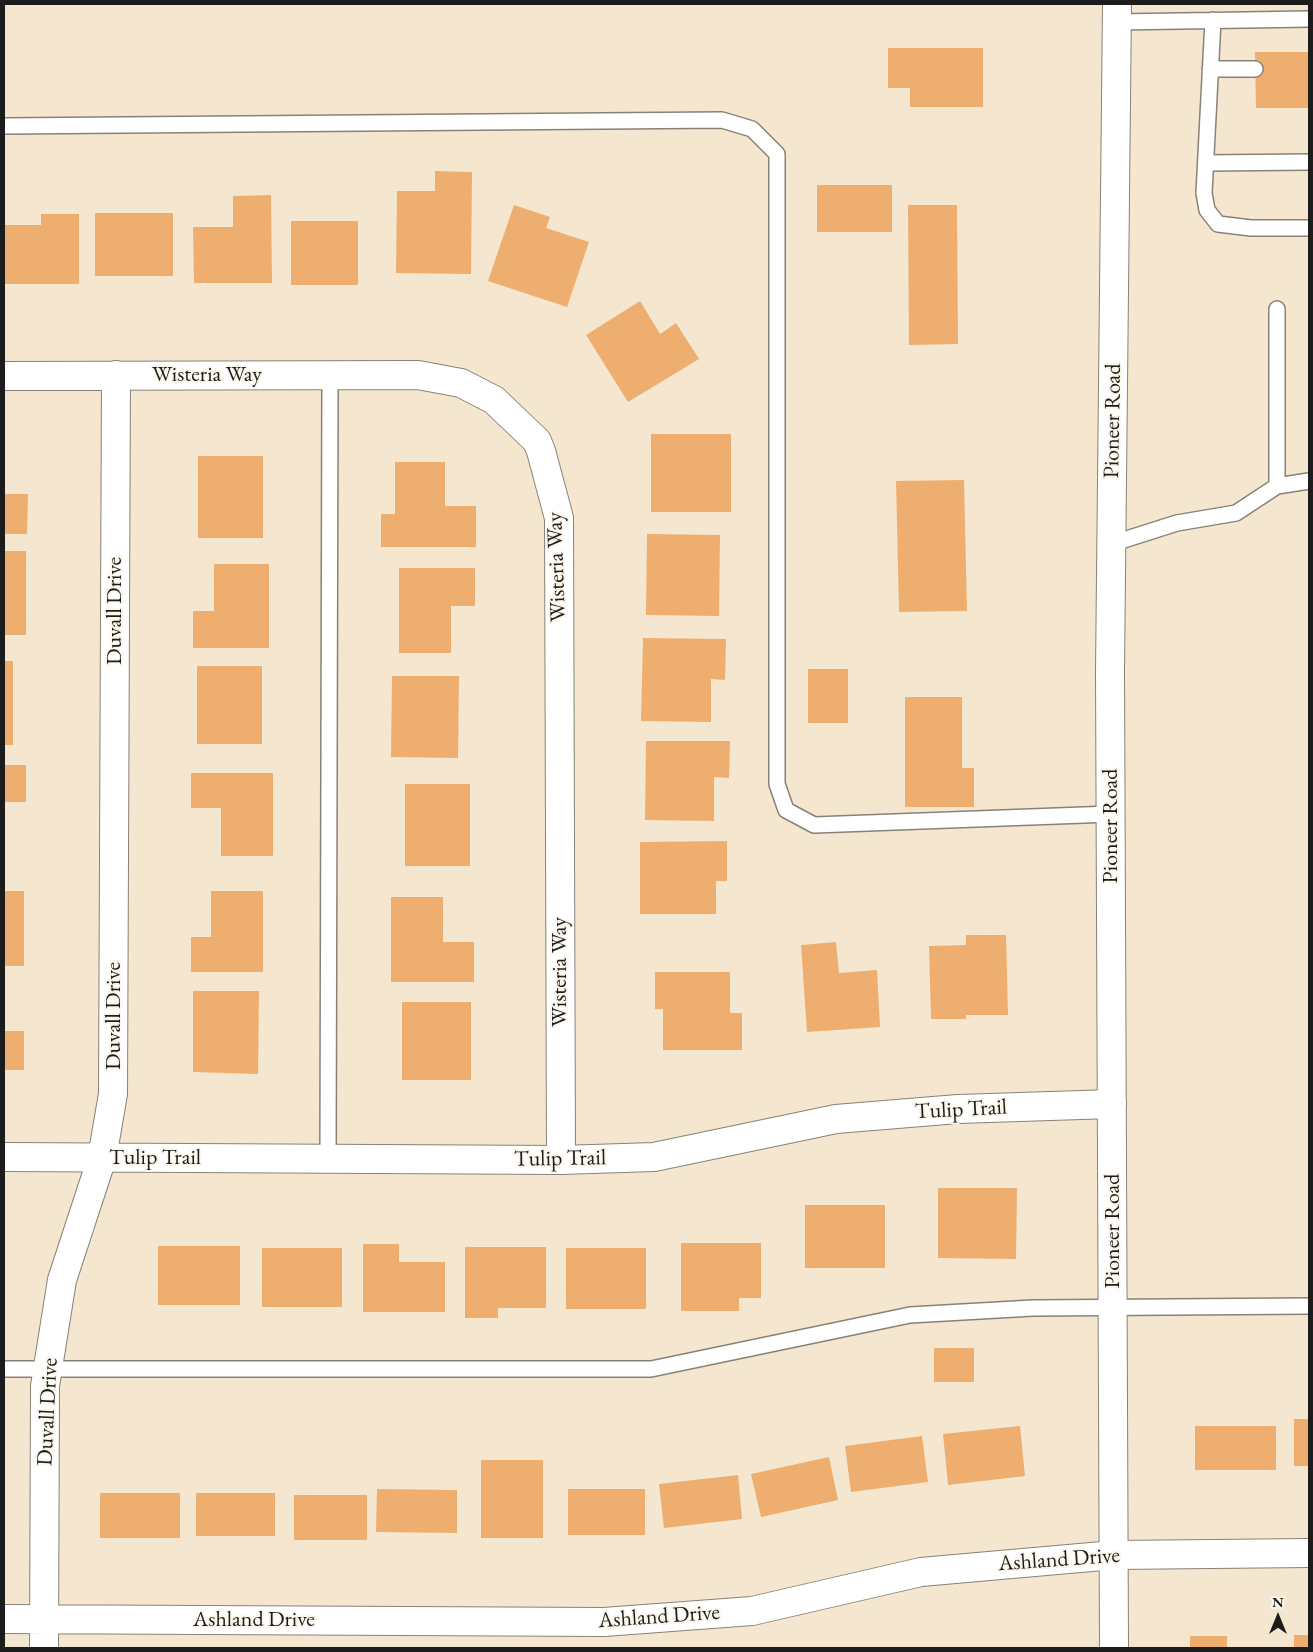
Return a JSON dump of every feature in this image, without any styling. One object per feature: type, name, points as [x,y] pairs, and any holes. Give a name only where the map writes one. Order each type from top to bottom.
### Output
[{"type":"street","name":"Pioneer Road","points":[[1114,1648],[1110,814],[1117,13]]},
{"type":"street","name":"Duvall Drive","points":[[44,1648],[44,1386],[62,1280],[102,1158],[113,1094],[116,375]]},
{"type":"street","name":"Wisteria Way","points":[[4,376],[418,375],[461,383],[494,400],[537,441],[559,518],[561,1160]]},
{"type":"street","name":"Tulip Trail","points":[[4,1157],[561,1160],[654,1157],[836,1119],[958,1109],[1112,1104]]},
{"type":"street","name":"Ashland Drive","points":[[4,1619],[604,1622],[752,1611],[921,1572],[1114,1555],[1309,1553]]},
{"type":"lane","points":[[1117,13],[1213,20],[1309,19]]},
{"type":"lane","points":[[1213,20],[1204,193],[1207,210],[1218,224],[1251,228],[1309,228]]},
{"type":"lane","points":[[1210,69],[1255,69]]},
{"type":"lane","points":[[4,126],[722,120],[752,129],[777,154],[777,784],[786,810],[814,825],[1110,814]]},
{"type":"lane","points":[[1206,163],[1309,162]]},
{"type":"lane","points":[[1277,309],[1277,486]]},
{"type":"lane","points":[[328,1159],[330,375]]},
{"type":"lane","points":[[1112,544],[1177,523],[1236,513],[1277,486],[1309,481]]},
{"type":"lane","points":[[4,1369],[651,1369],[910,1315],[1033,1308],[1309,1306]]},
{"type":"building","points":[[888,48],[983,48],[983,107],[910,107],[910,88],[888,88]]},
{"type":"building","points":[[1255,52],[1309,52],[1309,108],[1256,108]]},
{"type":"building","points":[[435,171],[472,172],[471,274],[396,273],[397,191],[435,191]]},
{"type":"building","points":[[817,185],[892,185],[892,232],[817,232]]},
{"type":"building","points":[[271,195],[272,283],[194,283],[193,227],[233,227],[233,196]]},
{"type":"building","points":[[514,205],[550,217],[546,228],[589,242],[567,307],[488,281]]},
{"type":"building","points":[[908,205],[957,205],[958,344],[909,345]]},
{"type":"building","points":[[95,213],[173,213],[173,276],[95,276]]},
{"type":"building","points":[[41,214],[79,214],[79,284],[4,284],[4,225],[41,225]]},
{"type":"building","points":[[291,221],[358,221],[358,285],[291,285]]},
{"type":"building","points":[[640,301],[660,334],[676,323],[699,359],[628,402],[586,335]]},
{"type":"building","points":[[651,434],[731,434],[731,512],[651,512]]},
{"type":"building","points":[[198,456],[263,456],[263,538],[198,538]]},
{"type":"building","points":[[395,462],[445,462],[445,506],[476,506],[476,547],[381,547],[381,514],[395,514]]},
{"type":"building","points":[[964,480],[967,611],[899,612],[896,481]]},
{"type":"building","points":[[4,494],[28,494],[27,534],[4,534]]},
{"type":"building","points":[[647,534],[720,535],[719,616],[646,615]]},
{"type":"building","points":[[4,551],[26,551],[26,635],[4,635]]},
{"type":"building","points":[[214,564],[269,564],[269,648],[193,648],[193,611],[214,611]]},
{"type":"building","points":[[399,568],[475,568],[475,606],[451,606],[451,653],[399,653]]},
{"type":"building","points":[[643,638],[726,639],[725,680],[711,679],[711,722],[641,721]]},
{"type":"building","points":[[4,661],[13,661],[13,745],[4,745]]},
{"type":"building","points":[[197,666],[262,666],[262,744],[197,744]]},
{"type":"building","points":[[808,669],[848,669],[848,723],[808,723]]},
{"type":"building","points":[[392,676],[459,676],[458,758],[391,757]]},
{"type":"building","points":[[905,697],[962,697],[962,768],[974,768],[974,807],[905,807]]},
{"type":"building","points":[[646,741],[730,741],[729,778],[714,777],[714,821],[645,820]]},
{"type":"building","points":[[4,765],[26,765],[26,802],[4,802]]},
{"type":"building","points":[[191,773],[273,773],[273,856],[221,856],[221,808],[191,808]]},
{"type":"building","points":[[405,784],[470,784],[470,866],[405,866]]},
{"type":"building","points":[[727,841],[727,881],[716,881],[716,914],[640,914],[640,842]]},
{"type":"building","points":[[4,891],[24,891],[24,966],[4,966]]},
{"type":"building","points":[[211,891],[263,891],[263,972],[191,972],[191,937],[211,937]]},
{"type":"building","points":[[391,897],[443,897],[443,942],[474,942],[474,982],[391,982]]},
{"type":"building","points":[[966,935],[1006,935],[1008,1015],[966,1015],[966,1019],[931,1019],[929,946],[966,945]]},
{"type":"building","points":[[836,942],[839,973],[877,970],[880,1027],[807,1032],[801,945]]},
{"type":"building","points":[[655,972],[730,972],[730,1013],[742,1013],[742,1050],[663,1050],[663,1009],[655,1009]]},
{"type":"building","points":[[193,991],[259,991],[258,1074],[193,1072]]},
{"type":"building","points":[[402,1002],[471,1002],[471,1080],[402,1080]]},
{"type":"building","points":[[4,1031],[24,1031],[24,1070],[4,1070]]},
{"type":"building","points":[[938,1188],[1017,1188],[1016,1259],[938,1258]]},
{"type":"building","points":[[805,1205],[885,1205],[885,1268],[805,1268]]},
{"type":"building","points":[[681,1243],[761,1243],[761,1298],[739,1298],[739,1311],[681,1311]]},
{"type":"building","points":[[363,1244],[399,1244],[399,1262],[445,1262],[445,1312],[363,1312]]},
{"type":"building","points":[[158,1246],[240,1246],[240,1305],[158,1305]]},
{"type":"building","points":[[465,1247],[546,1247],[546,1308],[498,1308],[498,1318],[465,1318]]},
{"type":"building","points":[[262,1248],[342,1248],[342,1307],[262,1307]]},
{"type":"building","points":[[566,1248],[646,1248],[646,1309],[566,1309]]},
{"type":"building","points":[[934,1348],[974,1348],[974,1382],[934,1382]]},
{"type":"building","points":[[1294,1419],[1309,1419],[1309,1466],[1294,1466]]},
{"type":"building","points":[[1020,1426],[1025,1476],[948,1485],[943,1434]]},
{"type":"building","points":[[1195,1426],[1276,1426],[1276,1470],[1195,1470]]},
{"type":"building","points":[[922,1436],[928,1482],[851,1492],[845,1446]]},
{"type":"building","points":[[829,1457],[838,1500],[761,1517],[751,1474]]},
{"type":"building","points":[[481,1460],[543,1460],[543,1538],[481,1538]]},
{"type":"building","points":[[738,1475],[742,1519],[664,1528],[659,1484]]},
{"type":"building","points":[[377,1489],[457,1490],[457,1533],[376,1532]]},
{"type":"building","points":[[568,1489],[645,1489],[645,1535],[568,1535]]},
{"type":"building","points":[[100,1493],[180,1493],[180,1538],[100,1538]]},
{"type":"building","points":[[196,1493],[275,1493],[275,1536],[196,1536]]},
{"type":"building","points":[[294,1495],[367,1495],[367,1540],[294,1540]]},
{"type":"building","points":[[1294,1635],[1309,1635],[1309,1648],[1294,1648]]},
{"type":"building","points":[[1190,1636],[1227,1636],[1227,1648],[1190,1648]]}]
